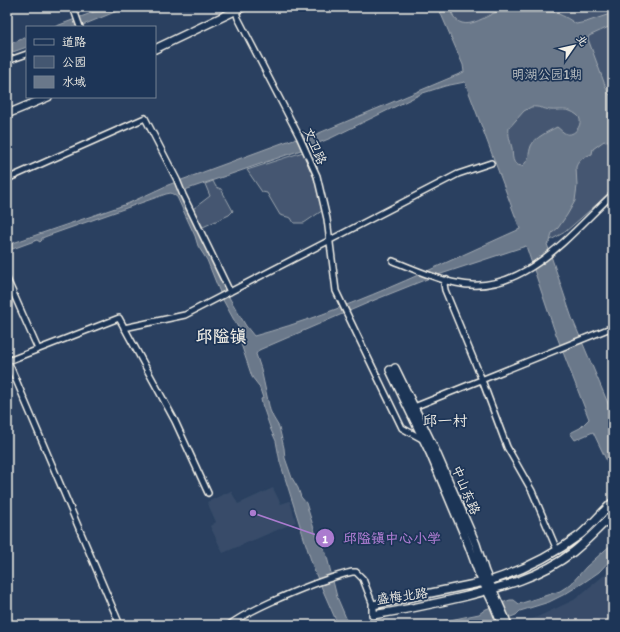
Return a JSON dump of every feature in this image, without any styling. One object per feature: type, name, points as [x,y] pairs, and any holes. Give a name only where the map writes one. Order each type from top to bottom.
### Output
[{"type":"main road","points":[[156,49],[236,9],[243,7]]},
{"type":"main road","points":[[7,114],[46,98]]},
{"type":"main road","name":"中山东路","points":[[486,582],[485,572],[476,544],[435,450],[414,407],[392,369],[504,624]]},
{"type":"main road","name":"盛梅北路","points":[[613,502],[581,533],[546,557],[505,576],[486,582],[373,605],[374,615],[414,609],[490,590],[522,580],[551,566],[572,552],[613,514]]},
{"type":"street","points":[[73,7],[80,26]]},
{"type":"street","points":[[611,7],[613,11]]},
{"type":"street","name":"文卫路","points":[[236,9],[238,18],[299,136],[317,176],[327,219],[336,291],[402,428],[424,440]]},
{"type":"street","points":[[7,61],[26,54]]},
{"type":"street","points":[[7,179],[145,118],[177,180],[230,292]]},
{"type":"street","points":[[124,328],[185,315],[458,174],[491,163]]},
{"type":"street","points":[[393,261],[457,284],[474,285],[501,282],[528,270],[558,248],[613,194]]},
{"type":"street","points":[[7,279],[38,349]]},
{"type":"street","points":[[447,280],[444,284],[445,290],[482,380],[507,447],[532,491],[557,550]]},
{"type":"street","points":[[120,625],[7,361],[118,318],[175,421],[208,493]]},
{"type":"street","points":[[414,407],[613,327]]},
{"type":"street","points":[[230,625],[264,605],[314,583],[352,572],[356,572],[363,579],[373,605]]},
{"type":"shaded area","points":[[273,488],[281,504],[290,501],[296,522],[223,553],[210,526],[216,522],[207,502],[231,491],[238,504]]},
{"type":"shaded area","points":[[613,568],[613,625],[520,625],[574,600]]},
{"type":"green space","name":"明湖公园1期","points":[[450,7],[607,7],[613,23],[613,190],[565,232],[549,241],[497,131]]},
{"type":"green space","points":[[303,152],[326,208],[304,223],[294,223],[291,218],[280,215],[267,193],[262,192],[247,170]]},
{"type":"green space","points":[[213,181],[216,187],[221,189],[233,211],[229,215],[203,227],[193,209],[210,196],[205,184]]},
{"type":"water","points":[[107,7],[127,7],[80,26],[57,26]]},
{"type":"water","points":[[438,7],[448,7],[457,20],[466,24],[504,10],[526,7],[547,10],[567,18],[576,24],[613,13],[613,25],[589,36],[588,39],[608,93],[613,95],[613,137],[606,142],[604,141],[593,149],[592,154],[582,159],[577,164],[575,201],[558,228],[552,233],[550,242],[547,244],[572,318],[613,415],[613,474],[593,432],[575,440],[570,433],[580,428],[589,419],[554,329],[526,246],[432,277],[259,350],[256,354],[261,369],[270,410],[279,427],[285,458],[292,478],[301,497],[306,503],[315,532],[326,553],[337,597],[349,625],[338,625],[314,570],[280,462],[276,441],[262,404],[261,399],[263,398],[259,386],[252,377],[239,338],[240,331],[223,300],[207,260],[198,246],[177,197],[171,193],[166,194],[47,236],[42,238],[40,242],[37,240],[7,251],[7,245],[127,204],[168,185],[282,143],[294,139],[300,141],[464,72],[463,65]],"holes":[[[465,82],[520,229],[389,288],[322,314],[254,336],[246,326],[230,299],[179,192],[304,149],[331,138],[423,93]],[[531,107],[570,111],[577,115],[580,124],[573,133],[567,134],[557,127],[538,138],[531,146],[528,159],[522,166],[516,164],[513,160],[509,128],[524,111]]]},
{"type":"water","points":[[26,37],[26,47],[7,54],[7,45]]},
{"type":"water","points":[[613,543],[613,557],[599,572],[565,594],[549,602],[520,611],[516,615],[495,623],[484,622],[469,625],[426,625],[479,614],[486,609],[510,600],[514,600],[519,604],[560,591],[571,584],[586,567]]},
{"type":"place","name":"邱隘镇中心小学","points":[[253,513]]},
{"type":"district","name":"邱隘镇","points":[[221,336]]},
{"type":"district","name":"邱一村","points":[[445,421]]}]
